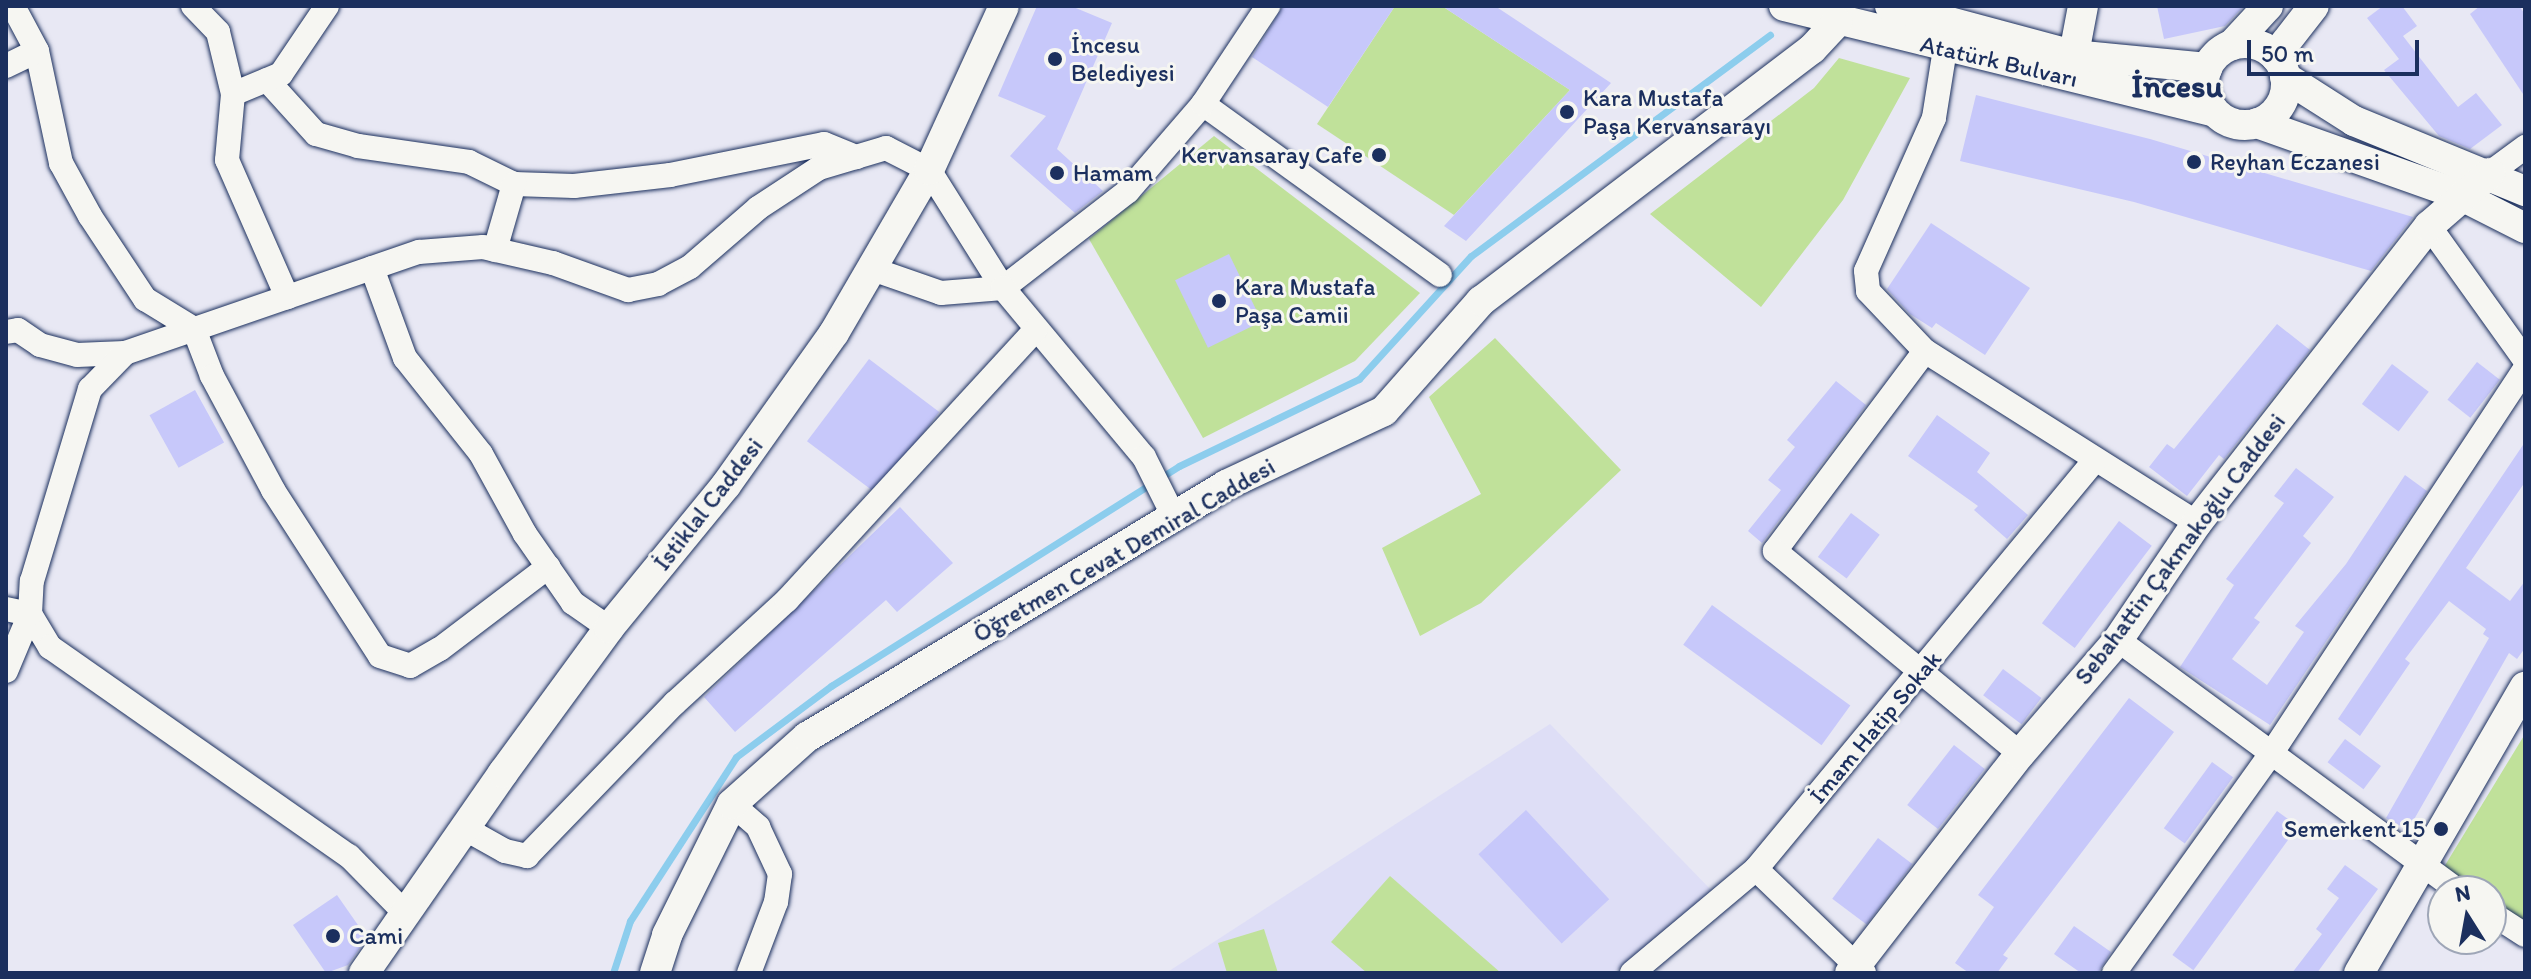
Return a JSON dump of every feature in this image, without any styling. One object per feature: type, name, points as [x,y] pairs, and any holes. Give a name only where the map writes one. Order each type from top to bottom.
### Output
[{"type":"main road","name":"İstiklal Caddesi","points":[[364,973],[464,828],[609,628],[726,485],[875,270],[929,170],[1004,6]]},
{"type":"main road","name":"Atatürk Bulvarı","points":[[1784,6],[1945,49],[2072,66],[2207,68]]},
{"type":"main road","name":"Atatürk Bulvarı","points":[[1890,6],[2214,112]]},
{"type":"main road","points":[[2072,66],[2083,6]]},
{"type":"main road","points":[[2268,6],[2207,68],[2204,91],[2214,112],[2234,124],[2257,123],[2460,195],[2525,228]]},
{"type":"main road","points":[[2257,123],[2283,100],[2280,67],[2314,6]]},
{"type":"main road","name":"Öğretmen Cevat Demiral Caddesi","points":[[655,973],[667,935],[732,804],[807,737],[1169,506],[1226,485],[1384,411],[1481,301],[1812,49],[1837,22]]},
{"type":"main road","points":[[2232,45],[2256,45],[2280,67],[2354,121],[2490,173],[2525,191]]},
{"type":"main road","name":"Sebahattin Çakmakoğlu Caddesi","points":[[1857,971],[2020,754],[2118,640],[2197,523],[2429,226],[2460,195],[2490,173]]},
{"type":"main road","points":[[2359,973],[2525,687]]},
{"type":"street","points":[[13,6],[37,51],[61,163],[90,216],[145,299],[194,329],[212,376],[273,490],[380,656],[410,666],[440,649],[548,567]]},
{"type":"street","points":[[193,6],[218,32],[233,94],[227,160],[287,297]]},
{"type":"street","points":[[233,94],[281,74],[327,6]]},
{"type":"street","points":[[875,270],[941,293],[1003,288],[1128,191],[1203,104],[1268,6]]},
{"type":"street","points":[[1945,49],[1934,118],[1866,271],[1868,291],[1925,351],[2197,523]]},
{"type":"street","points":[[6,66],[37,51]]},
{"type":"street","points":[[267,80],[316,134],[358,146],[469,162],[514,184],[574,186],[670,175],[824,144],[856,157]]},
{"type":"street","points":[[1203,104],[1440,275]]},
{"type":"street","points":[[2490,173],[2525,147]]},
{"type":"street","points":[[6,332],[18,330],[40,345],[77,355],[125,353],[419,252],[495,250],[628,290],[658,284],[690,267],[758,208],[819,168],[886,148],[929,170],[1003,288],[1144,457],[1169,506]]},
{"type":"street","points":[[495,250],[514,184]]},
{"type":"street","points":[[2429,226],[2525,360]]},
{"type":"street","points":[[372,268],[405,358],[481,454],[573,603],[609,628]]},
{"type":"street","points":[[464,828],[527,856],[675,703],[787,600],[1035,330]]},
{"type":"street","points":[[1925,351],[1775,551],[2020,754]]},
{"type":"street","points":[[6,671],[18,611],[32,581],[90,389],[125,353]]},
{"type":"street","points":[[2114,973],[2271,754],[2525,369]]},
{"type":"street","name":"İmam Hatip Sokak","points":[[1632,973],[1756,869],[2095,460]]},
{"type":"street","points":[[18,611],[50,647],[349,856],[405,913]]},
{"type":"street","points":[[2118,640],[2435,875]]},
{"type":"street","points":[[732,804],[758,827],[780,874],[776,902],[749,973]]},
{"type":"street","points":[[1756,869],[1857,971]]},
{"type":"street","points":[[2507,923],[2525,935]]},
{"type":"shaded area","points":[[1550,724],[1714,893],[1613,973],[1166,973]]},
{"type":"green space","points":[[1395,6],[1442,6],[1570,90],[1454,215],[1317,124]]},
{"type":"green space","points":[[1839,58],[1910,78],[1843,200],[1761,307],[1650,214],[1814,88]]},
{"type":"green space","points":[[1214,136],[1420,293],[1355,361],[1203,438],[1089,239]]},
{"type":"green space","points":[[1495,338],[1621,470],[1481,603],[1420,636],[1382,548],[1481,494],[1429,397]]},
{"type":"green space","points":[[2525,734],[2525,922],[2507,910],[2507,875],[2456,875],[2444,867]]},
{"type":"green space","points":[[1390,876],[1501,973],[1367,973],[1331,942]]},
{"type":"green space","points":[[1264,929],[1278,973],[1227,973],[1218,943]]},
{"type":"building","name":"İncesu Belediyesi","points":[[1037,6],[1071,6],[1112,23],[1057,149],[1103,191],[1075,213],[1010,156],[1046,116],[998,96]]},
{"type":"building","points":[[1283,6],[1395,6],[1328,107],[1252,57]]},
{"type":"building","points":[[1442,6],[1495,6],[1611,83],[1466,241],[1444,226],[1570,90]]},
{"type":"building","points":[[2157,6],[2244,6],[2225,26],[2164,39]]},
{"type":"building","points":[[2383,6],[2402,6],[2417,26],[2403,36],[2458,107],[2476,93],[2502,125],[2470,149],[2439,136],[2384,70],[2399,59],[2367,18]]},
{"type":"building","points":[[2480,6],[2519,6],[2525,14],[2525,97],[2470,14]]},
{"type":"building","points":[[1976,95],[2150,139],[2413,217],[2371,271],[2134,202],[1960,161]]},
{"type":"building","points":[[1931,223],[2030,288],[1985,355],[1936,323],[1932,328],[1910,314],[1887,289]]},
{"type":"building","name":"Kara Mustafa Paşa Camii","points":[[1229,254],[1262,321],[1208,348],[1175,280]]},
{"type":"building","points":[[2277,324],[2310,350],[2224,459],[2219,455],[2187,496],[2149,467],[2167,444],[2174,449]]},
{"type":"building","points":[[869,359],[939,412],[877,494],[807,441]]},
{"type":"building","points":[[2477,362],[2500,380],[2470,418],[2447,400]]},
{"type":"building","points":[[2392,364],[2429,392],[2399,432],[2362,404]]},
{"type":"building","points":[[1836,381],[1866,405],[1762,543],[1748,531],[1781,490],[1768,480],[1795,447],[1787,440]]},
{"type":"building","points":[[195,390],[224,442],[179,468],[150,415]]},
{"type":"building","points":[[1937,415],[1990,453],[1977,472],[2028,515],[2007,539],[1974,510],[1978,506],[1908,456]]},
{"type":"building","points":[[2525,442],[2525,482],[2466,568],[2510,601],[2525,581],[2525,648],[2517,659],[2509,653],[2408,830],[2386,818],[2489,638],[2483,634],[2486,629],[2449,601],[2405,659],[2410,663],[2360,736],[2338,719]]},
{"type":"building","points":[[2296,468],[2334,497],[2303,536],[2311,543],[2254,618],[2260,622],[2232,659],[2267,685],[2304,632],[2295,626],[2346,564],[2405,475],[2427,491],[2270,725],[2180,667],[2234,585],[2226,579],[2284,503],[2274,496]]},
{"type":"building","points":[[900,507],[953,563],[897,612],[886,600],[735,732],[704,697]]},
{"type":"building","points":[[1851,513],[1880,535],[1847,579],[1818,557]]},
{"type":"building","points":[[2119,521],[2152,546],[2075,648],[2042,623]]},
{"type":"building","points":[[1712,605],[1850,706],[1822,745],[1683,645]]},
{"type":"building","points":[[2003,669],[2041,698],[2021,724],[1983,695]]},
{"type":"building","points":[[2129,698],[2174,732],[2003,955],[2008,958],[1997,973],[1969,973],[1955,963],[1994,907],[1978,895]]},
{"type":"building","points":[[2345,739],[2381,766],[2363,789],[2328,762]]},
{"type":"building","points":[[1954,745],[1985,769],[1938,829],[1907,805]]},
{"type":"building","points":[[2212,762],[2233,777],[2185,844],[2164,828]]},
{"type":"building","points":[[1526,810],[1609,899],[1562,944],[1478,854]]},
{"type":"building","points":[[2277,811],[2298,826],[2193,970],[2172,955]]},
{"type":"building","points":[[1878,838],[1912,864],[1867,925],[1832,899]]},
{"type":"building","points":[[2345,865],[2378,889],[2317,973],[2292,973],[2322,934],[2316,929],[2339,898],[2327,889]]},
{"type":"building","name":"Cami","points":[[337,895],[367,938],[348,965],[326,973],[293,925]]},
{"type":"building","points":[[2074,926],[2111,952],[2098,973],[2081,973],[2054,954]]},
{"type":"waterway","points":[[613,973],[630,921],[736,757],[831,686],[1179,466],[1359,379],[1471,256],[1770,35]]},
{"type":"place","name":"İncesu Belediyesi","points":[[1055,59]]},
{"type":"place","name":"Kara Mustafa Paşa Kervansarayı","points":[[1567,112]]},
{"type":"place","name":"Kervansaray Cafe","points":[[1379,155]]},
{"type":"place","name":"Reyhan Eczanesi","points":[[2194,162]]},
{"type":"place","name":"Hamam","points":[[1057,173]]},
{"type":"place","name":"Kara Mustafa Paşa Camii","points":[[1219,301]]},
{"type":"place","name":"Semerkent 15","points":[[2441,829]]},
{"type":"place","name":"Cami","points":[[333,936]]},
{"type":"district","name":"İncesu","points":[[2177,86]]}]
